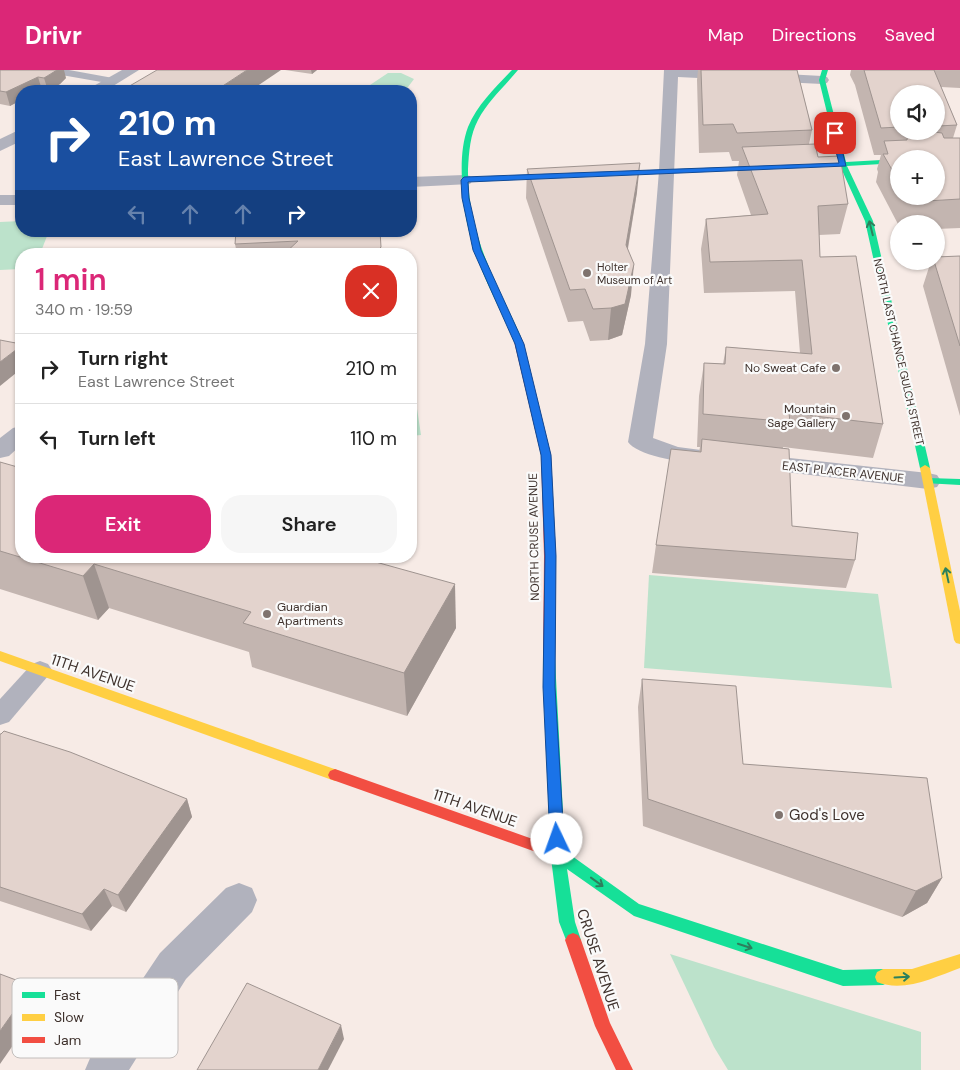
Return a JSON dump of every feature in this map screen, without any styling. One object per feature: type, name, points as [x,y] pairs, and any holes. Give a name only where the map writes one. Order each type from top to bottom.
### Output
[{"type":"street","points":[[106,85],[132,70]]},
{"type":"street","name":"NORTH CRUSE AVENUE","points":[[515,70],[492,94],[471,128],[464,168],[464,180],[477,250],[520,344],[546,455],[550,556],[549,687],[558,854]]},
{"type":"street","points":[[667,171],[670,71],[823,75]]},
{"type":"street","name":"NORTH LAST CHANCE GULCH STREET","points":[[823,75],[843,165],[869,221],[928,481],[960,640]]},
{"type":"street","points":[[0,126],[15,130]]},
{"type":"street","points":[[0,146],[15,136]]},
{"type":"street","points":[[817,166],[890,162]]},
{"type":"street","points":[[417,182],[788,167]]},
{"type":"street","name":"EAST PLACER AVENUE","points":[[667,171],[656,344],[640,442],[675,454],[928,481]]},
{"type":"street","points":[[0,200],[15,200]]},
{"type":"street","points":[[0,451],[15,439]]},
{"type":"street","points":[[928,481],[960,482]]},
{"type":"street","name":"11TH AVENUE","points":[[0,656],[558,854],[634,909],[843,978],[912,977],[960,961]]},
{"type":"street","name":"CRUSE AVENUE","points":[[558,854],[567,922],[604,1026],[624,1070]]},
{"type":"street","points":[[165,978],[173,966],[239,900]]},
{"type":"street","points":[[105,1070],[113,1058]]},
{"type":"lane","points":[[50,70],[113,81]]},
{"type":"lane","points":[[0,715],[40,670]]},
{"type":"green space","points":[[388,73],[401,73],[414,79],[410,85],[370,85]]},
{"type":"green space","points":[[15,221],[15,237],[47,237],[42,248],[15,248],[15,269],[0,270],[0,222]]},
{"type":"green space","points":[[417,409],[421,435],[417,435]]},
{"type":"green space","points":[[649,575],[878,594],[892,688],[644,668]]},
{"type":"green space","points":[[670,954],[921,1032],[921,1070],[728,1070],[714,1047]]},
{"type":"building","points":[[0,70],[57,70],[44,78],[38,77],[21,85],[15,85],[15,88],[6,92],[0,91]]},
{"type":"building","points":[[157,70],[247,70],[224,85],[131,85]]},
{"type":"building","points":[[701,70],[797,70],[812,130],[737,133],[733,124],[703,125]]},
{"type":"building","points":[[864,70],[934,70],[940,85],[890,85],[890,128],[881,128]]},
{"type":"building","points":[[945,96],[957,125],[945,126]]},
{"type":"building","points":[[960,138],[960,199],[945,200],[945,150],[890,150],[890,166],[883,154],[888,154],[884,141]]},
{"type":"building","points":[[815,144],[818,157],[840,156],[848,204],[818,206],[820,257],[856,256],[883,424],[789,413],[790,422],[703,414],[704,363],[725,364],[726,347],[812,354],[802,260],[710,262],[706,219],[768,214],[742,147]]},
{"type":"building","name":"Holter Museum of Art","points":[[640,163],[626,245],[634,264],[625,304],[611,308],[593,309],[585,289],[570,290],[527,169]]},
{"type":"building","points":[[236,237],[380,237],[381,247],[290,248],[298,241],[235,244]]},
{"type":"building","points":[[960,256],[960,346],[937,270],[945,270],[945,257]]},
{"type":"building","points":[[0,340],[15,343],[15,351],[0,362]]},
{"type":"building","points":[[702,439],[789,449],[792,526],[858,533],[855,560],[656,545],[671,449],[701,452]]},
{"type":"building","points":[[0,462],[15,466],[15,556],[0,551]]},
{"type":"building","points":[[40,563],[379,563],[455,584],[404,673],[243,623],[251,612],[94,564],[83,576]]},
{"type":"building","name":"God's Love","points":[[642,679],[736,686],[743,764],[927,778],[942,878],[916,891],[648,799]]},
{"type":"building","points":[[4,731],[70,752],[187,799],[118,895],[104,889],[82,914],[0,887],[0,734]]},
{"type":"building","points":[[0,974],[12,978],[12,1014],[0,1031]]},
{"type":"building","points":[[247,983],[341,1025],[318,1070],[197,1070]]},
{"type":"traffic: fast","points":[[515,70],[490,97],[479,112],[471,128],[467,141],[465,173],[467,208],[478,253],[517,337]]},
{"type":"traffic: fast","points":[[825,70],[822,80],[843,165],[869,221],[925,468]]},
{"type":"traffic: fast","points":[[828,165],[890,162]]},
{"type":"traffic: fast","points":[[928,481],[960,482]]},
{"type":"traffic: fast","points":[[549,659],[558,854],[567,922],[573,940]]},
{"type":"traffic: fast","points":[[550,851],[558,854],[634,909],[843,978],[883,977]]},
{"type":"traffic: slow","points":[[464,180],[775,167]]},
{"type":"traffic: slow","points":[[925,468],[960,640]]},
{"type":"traffic: slow","points":[[0,656],[335,775]]},
{"type":"traffic: slow","points":[[883,977],[912,977],[960,961]]},
{"type":"traffic: jam","points":[[517,337],[546,455],[550,556],[549,659]]},
{"type":"traffic: jam","points":[[335,775],[550,851]]},
{"type":"traffic: jam","points":[[573,940],[603,1026],[625,1070]]},
{"type":"place","name":"Holter Museum of Art","points":[[587,273]]},
{"type":"place","name":"No Sweat Cafe","points":[[836,368]]},
{"type":"place","name":"Mountain Sage Gallery","points":[[846,416]]},
{"type":"place","name":"Guardian Apartments","points":[[267,614]]},
{"type":"place","name":"God's Love","points":[[779,815]]},
{"type":"route","points":[[557,839],[549,687],[550,556],[546,455],[520,344],[477,250],[464,180],[843,165],[835,133]]}]
